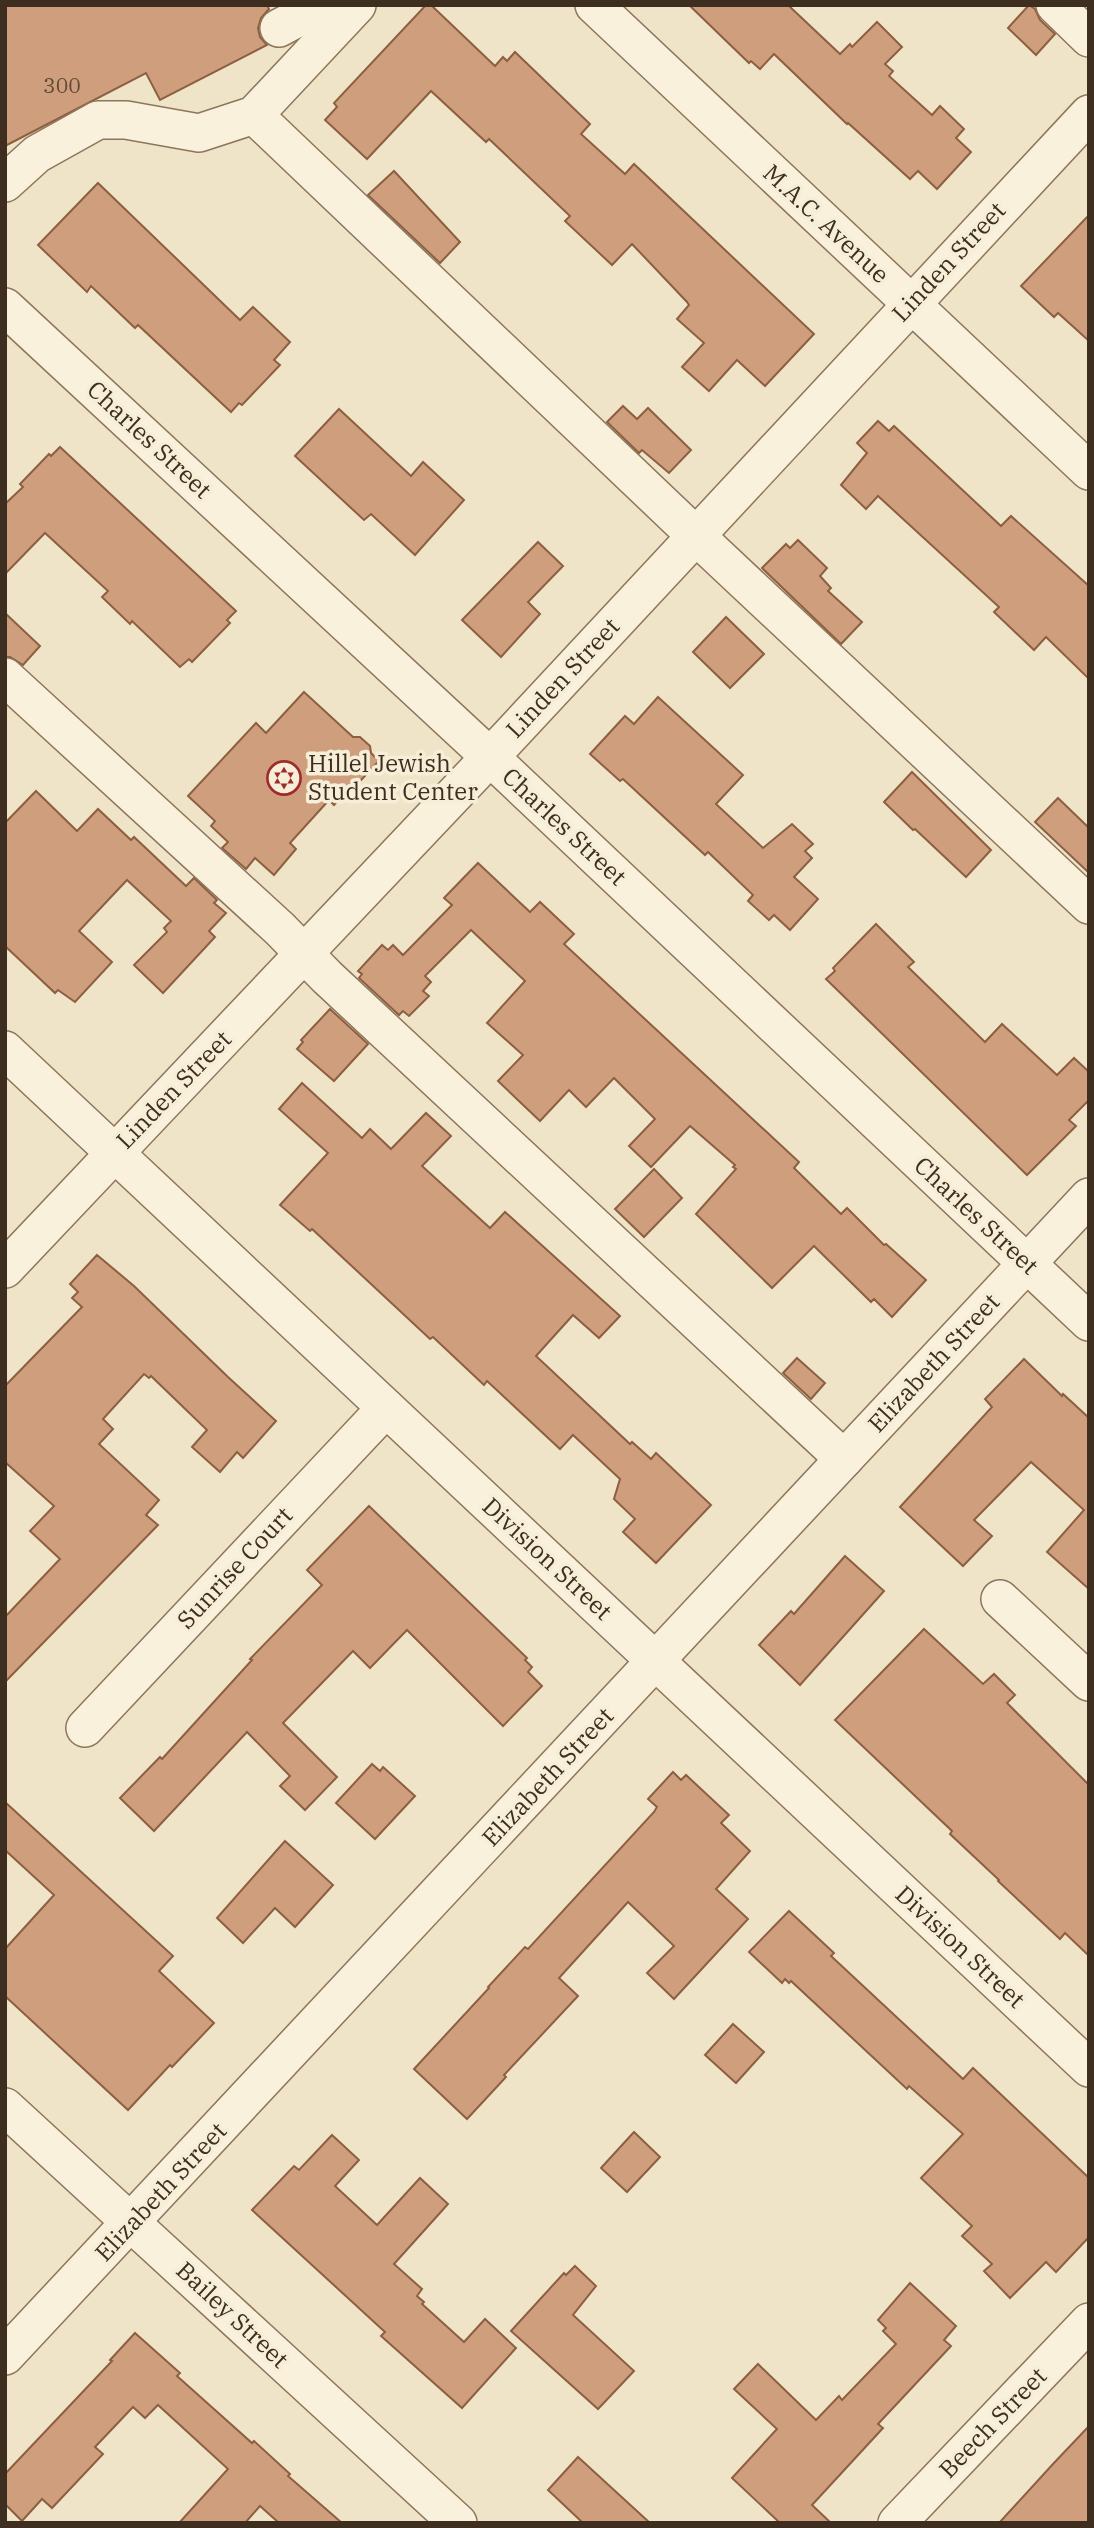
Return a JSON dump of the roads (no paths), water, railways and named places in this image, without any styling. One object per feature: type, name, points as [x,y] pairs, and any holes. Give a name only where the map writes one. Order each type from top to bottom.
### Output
[{"type":"street","points":[[279,29],[322,5]]},
{"type":"street","points":[[5,183],[37,154],[99,120],[126,120],[199,133],[254,115],[358,5]]},
{"type":"street","name":"M.A.C. Avenue","points":[[594,5],[1089,471]]},
{"type":"street","points":[[1055,5],[1089,38]]},
{"type":"street","name":"Linden Street","points":[[5,1269],[490,757],[910,303],[1089,114]]},
{"type":"street","points":[[254,115],[1089,905]]},
{"type":"street","name":"Charles Street","points":[[5,307],[490,757],[1089,1322]]},
{"type":"street","points":[[5,677],[304,952],[327,977],[844,1459]]},
{"type":"street","name":"Division Street","points":[[5,1050],[1089,2068]]},
{"type":"street","name":"Elizabeth Street","points":[[5,2356],[1089,1197]]},
{"type":"street","name":"Sunrise Court","points":[[85,1728],[386,1408]]},
{"type":"street","points":[[1000,1599],[1089,1682]]},
{"type":"street","name":"Bailey Street","points":[[5,2107],[458,2523]]},
{"type":"street","name":"Beech Street","points":[[897,2523],[1089,2322]]},
{"type":"place","name":"Hillel Jewish Student Center","points":[[284,778]]}]
